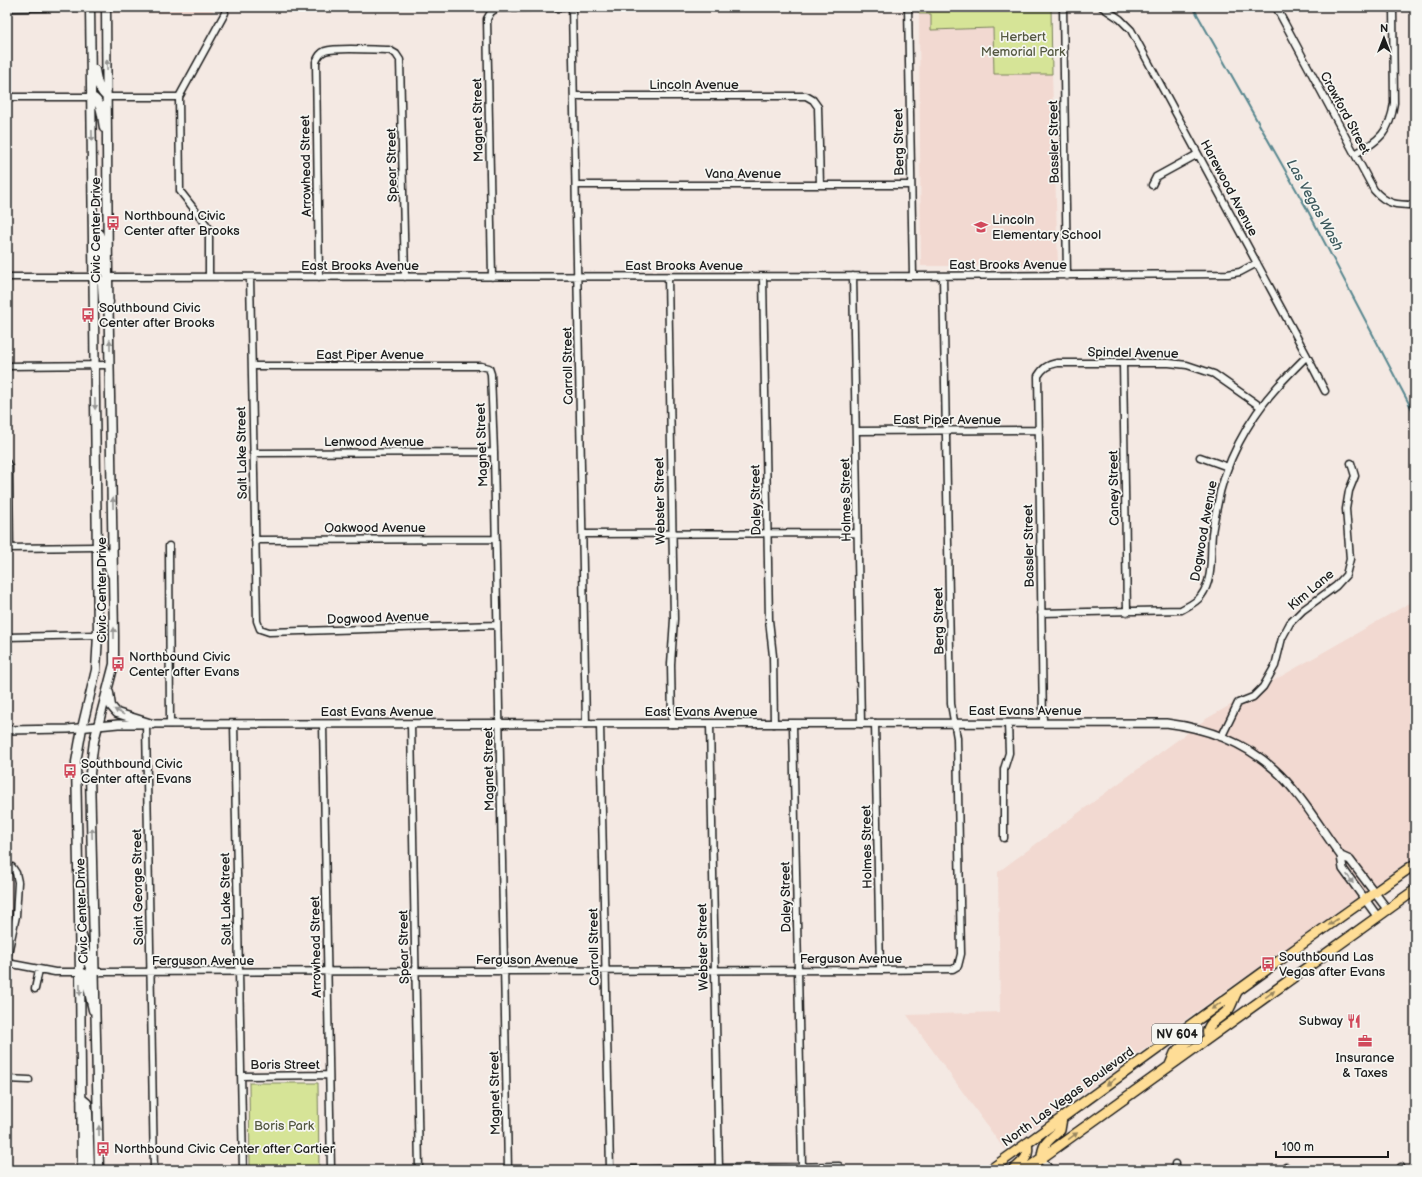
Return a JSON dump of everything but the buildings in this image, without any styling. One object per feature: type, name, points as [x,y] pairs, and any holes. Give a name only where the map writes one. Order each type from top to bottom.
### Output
[{"type":"main road","name":"Civic Center Drive","points":[[82,1170],[80,972],[75,783],[76,762],[82,728],[96,670],[98,635],[91,7]]},
{"type":"main road","name":"Civic Center Drive","points":[[99,1170],[96,972],[90,773],[91,756],[114,664],[114,579],[108,277],[106,7]]},
{"type":"main road","points":[[91,53],[100,90],[107,97]]},
{"type":"main road","points":[[92,97],[96,98],[99,103],[108,147]]},
{"type":"main road","points":[[94,230],[100,237],[101,264],[108,277]]},
{"type":"main road","points":[[94,277],[100,279],[104,301],[109,302]]},
{"type":"main road","points":[[96,547],[102,548],[105,552],[105,559],[114,579]]},
{"type":"main road","points":[[110,680],[110,700],[113,709],[118,713],[149,724]]},
{"type":"main road","name":"North Las Vegas Boulevard","points":[[990,1170],[1415,864]]},
{"type":"main road","name":"NV 604","points":[[1025,1170],[1415,890]]},
{"type":"main road","points":[[79,921],[87,954],[87,963],[92,971],[96,972]]},
{"type":"main road","points":[[80,972],[88,977],[88,987],[97,1027]]},
{"type":"main road","points":[[1209,1037],[1207,1033],[1208,1028],[1228,1009],[1238,990]]},
{"type":"main road","points":[[1169,1066],[1175,1053],[1192,1038],[1190,1026]]},
{"type":"main road","points":[[81,1098],[86,1103],[88,1113],[90,1170]]},
{"type":"main road","points":[[1042,1159],[1043,1145],[1060,1130],[1062,1118]]},
{"type":"main road","points":[[1013,1170],[1027,1156],[1029,1150],[1027,1143]]},
{"type":"street","points":[[7,8],[91,7]]},
{"type":"street","name":"Magnet Street","points":[[492,277],[487,19],[491,12],[497,8],[562,7]]},
{"type":"street","name":"Carroll Street","points":[[572,7],[586,724]]},
{"type":"street","name":"Berg Street","points":[[908,7],[913,276]]},
{"type":"street","name":"Bassler Street","points":[[1063,7],[1067,276]]},
{"type":"street","name":"Harewood Avenue","points":[[1102,7],[1120,19],[1131,30],[1325,391]]},
{"type":"street","name":"Crawford Street","points":[[1276,7],[1374,190],[1381,198],[1395,204],[1415,205]]},
{"type":"street","points":[[1354,154],[1374,144],[1388,127],[1392,115],[1394,103],[1393,7]]},
{"type":"street","points":[[209,277],[209,228],[180,191],[179,97],[225,13]]},
{"type":"street","name":"Arrowhead Street","points":[[319,277],[316,62],[319,55],[325,51],[335,49],[389,50],[396,54]]},
{"type":"street","name":"Spear Street","points":[[396,54],[400,60],[405,277]]},
{"type":"street","name":"Lincoln Avenue","points":[[574,96],[806,96],[814,100],[818,107],[820,185]]},
{"type":"street","points":[[7,98],[92,97]]},
{"type":"street","points":[[107,97],[179,97]]},
{"type":"street","points":[[1152,185],[1156,178],[1198,154]]},
{"type":"street","name":"Vana Avenue","points":[[576,185],[911,185]]},
{"type":"street","name":"East Brooks Avenue","points":[[108,277],[1067,276],[1228,274],[1240,272],[1257,263]]},
{"type":"street","name":"Holmes Street","points":[[853,276],[861,724]]},
{"type":"street","name":"Berg Street","points":[[944,276],[951,704],[957,738],[961,938],[961,954],[958,966]]},
{"type":"street","points":[[7,277],[94,277]]},
{"type":"street","name":"Salt Lake Street","points":[[250,277],[257,620],[260,629]]},
{"type":"street","name":"Webster Street","points":[[668,277],[674,619],[671,664],[672,724]]},
{"type":"street","name":"Daley Street","points":[[763,277],[769,620],[773,656],[774,724]]},
{"type":"street","name":"Dogwood Avenue","points":[[1041,613],[1181,610],[1194,604],[1207,586],[1210,574],[1213,526],[1218,501],[1228,467],[1243,435],[1261,407],[1277,387],[1307,356]]},
{"type":"street","name":"Spindel Avenue","points":[[1042,369],[1048,365],[1056,363],[1169,363],[1187,365],[1214,374],[1261,407]]},
{"type":"street","name":"Caney Street","points":[[1123,363],[1127,612]]},
{"type":"street","points":[[7,366],[110,365]]},
{"type":"street","name":"East Piper Avenue","points":[[252,366],[481,366],[488,368]]},
{"type":"street","name":"Magnet Street","points":[[488,368],[491,374],[494,452],[508,1170]]},
{"type":"street","name":"Bassler Street","points":[[1042,369],[1038,376],[1038,430],[1043,723]]},
{"type":"street","name":"East Piper Avenue","points":[[856,431],[1038,430]]},
{"type":"street","name":"Lenwood Avenue","points":[[253,453],[494,452]]},
{"type":"street","points":[[1200,457],[1228,467]]},
{"type":"street","name":"Kim Lane","points":[[1222,736],[1238,703],[1253,696],[1264,687],[1275,666],[1282,638],[1290,623],[1303,610],[1336,586],[1346,575],[1350,560],[1346,509],[1349,492],[1355,476],[1351,463]]},
{"type":"street","points":[[7,464],[9,467],[8,548],[96,547]]},
{"type":"street","points":[[583,534],[857,533]]},
{"type":"street","name":"Oakwood Avenue","points":[[255,540],[496,539]]},
{"type":"street","points":[[169,546],[170,724]]},
{"type":"street","name":"Dogwood Avenue","points":[[260,629],[269,632],[497,625]]},
{"type":"street","points":[[7,637],[98,635]]},
{"type":"street","name":"Holmes Street","points":[[875,723],[880,970]]},
{"type":"street","points":[[1004,838],[1004,770],[1009,753],[1008,723]]},
{"type":"street","name":"East Evans Avenue","points":[[7,730],[68,729],[118,724],[1166,723],[1186,725],[1222,736],[1244,746],[1274,769],[1294,792],[1341,856],[1343,869],[1377,916]]},
{"type":"street","name":"Saint George Street","points":[[149,724],[154,1170]]},
{"type":"street","name":"Salt Lake Street","points":[[234,724],[243,1170]]},
{"type":"street","name":"Arrowhead Street","points":[[323,724],[331,1170]]},
{"type":"street","name":"Spear Street","points":[[411,724],[419,1170]]},
{"type":"street","name":"Carroll Street","points":[[600,724],[610,1170]]},
{"type":"street","name":"Webster Street","points":[[710,724],[719,1169]]},
{"type":"street","name":"Daley Street","points":[[793,724],[802,1166]]},
{"type":"street","name":"East Evans Avenue","points":[[1341,856],[1350,860],[1387,910]]},
{"type":"street","points":[[7,865],[12,867],[16,873],[18,882],[16,916],[7,958]]},
{"type":"street","points":[[7,963],[55,972],[80,972]]},
{"type":"street","name":"Ferguson Avenue","points":[[96,972],[880,970],[953,969],[958,966]]},
{"type":"street","points":[[35,990],[39,970]]},
{"type":"street","name":"Boris Street","points":[[241,1076],[329,1075]]},
{"type":"street","points":[[7,1079],[29,1080]]},
{"type":"street","points":[[1042,1159],[1050,1170]]},
{"type":"street","points":[[603,1170],[838,1166]]},
{"type":"shaded area","points":[[112,7],[212,7],[213,13],[112,13]]},
{"type":"shaded area","points":[[919,14],[931,14],[931,30],[993,28],[994,74],[1052,74],[1058,266],[921,266]]},
{"type":"shaded area","points":[[1415,600],[1415,856],[1004,1149],[907,1015],[1000,1012],[998,872],[1206,719]]},
{"type":"green space","name":"Herbert Memorial Park","points":[[919,7],[1051,7],[1052,74],[994,74],[993,28],[931,30],[931,14],[919,14]]},
{"type":"green space","name":"Boris Park","points":[[249,1083],[318,1083],[319,1169],[250,1169]]},
{"type":"waterway","name":"Las Vegas Wash","points":[[1193,7],[1307,209],[1415,415]]},
{"type":"place","name":"Northbound Civic Center after Brooks","points":[[113,223]]},
{"type":"place","name":"Lincoln Elementary School","points":[[981,227]]},
{"type":"place","name":"Southbound Civic Center after Brooks","points":[[88,315]]},
{"type":"place","name":"Northbound Civic Center after Evans","points":[[118,664]]},
{"type":"place","name":"Southbound Civic Center after Evans","points":[[70,771]]},
{"type":"place","name":"Southbound Las Vegas after Evans","points":[[1268,964]]},
{"type":"place","name":"Subway","points":[[1354,1021]]},
{"type":"place","name":"Insurance & Taxes","points":[[1365,1041]]},
{"type":"place","name":"Northbound Civic Center after Cartier","points":[[103,1149]]}]
